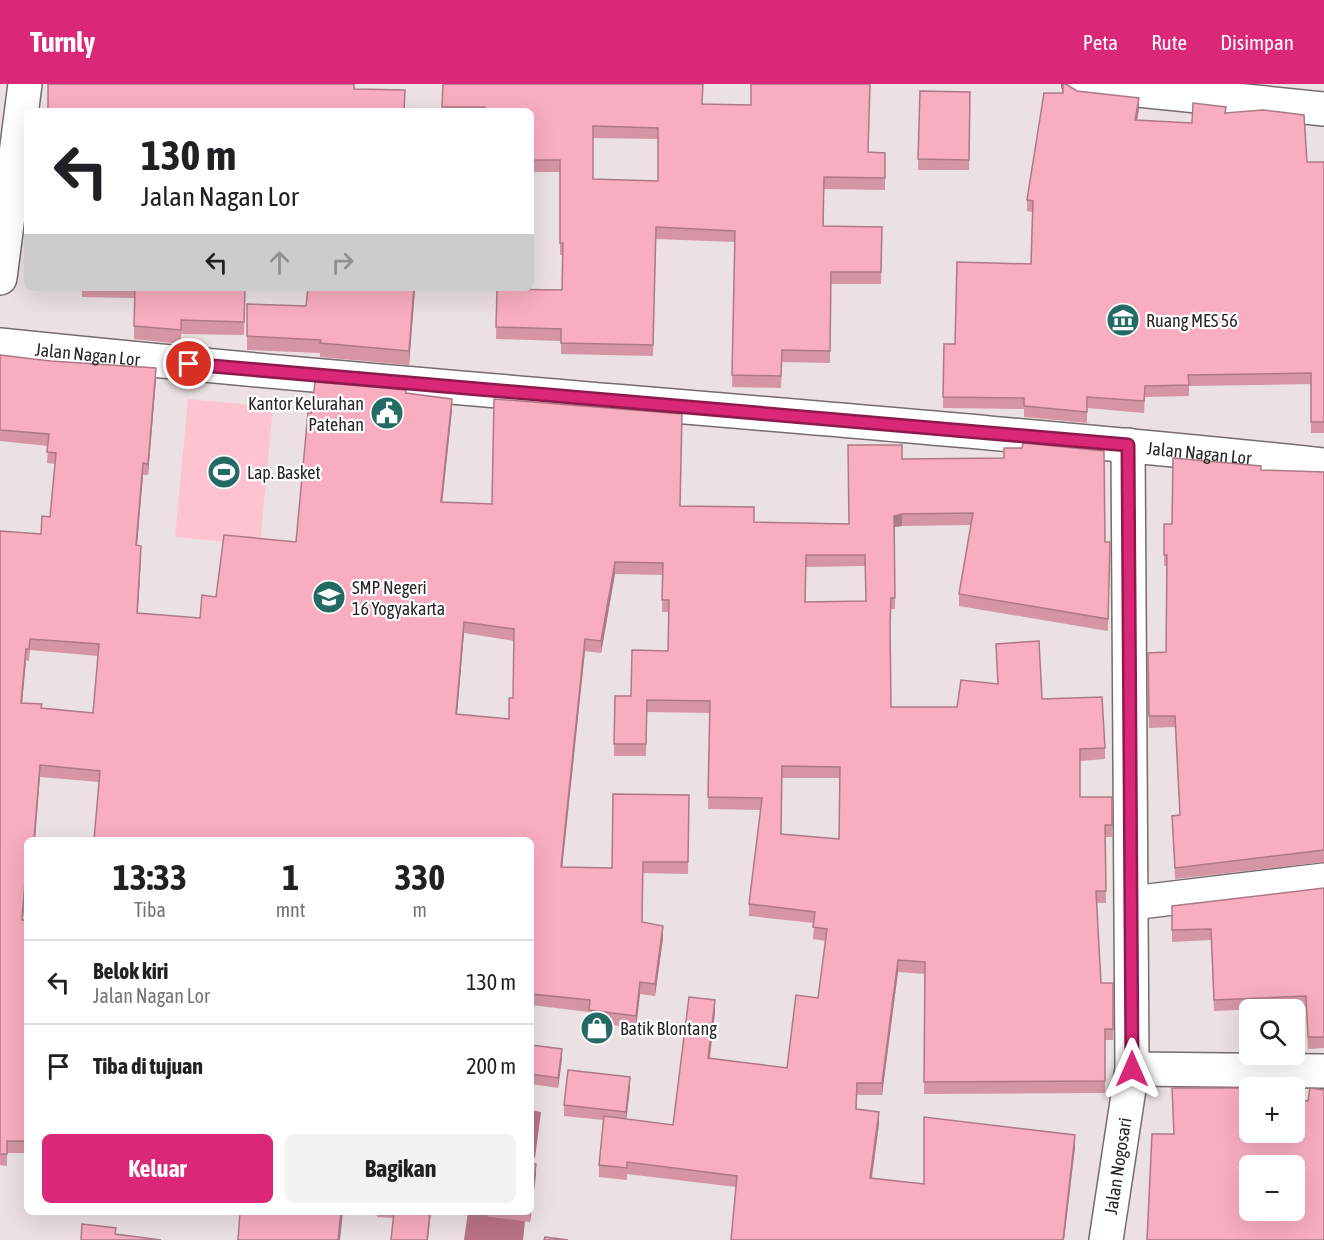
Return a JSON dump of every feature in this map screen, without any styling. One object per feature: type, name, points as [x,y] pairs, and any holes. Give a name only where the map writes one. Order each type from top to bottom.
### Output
[{"type":"street","points":[[0,278],[25,84]]},
{"type":"street","points":[[1079,84],[1324,109]]},
{"type":"street","name":"Jalan Nagan Lor","points":[[0,345],[166,363],[1128,445],[1324,465]]},
{"type":"street","name":"Jalan Nogosari","points":[[1106,1240],[1132,1069],[1128,445]]},
{"type":"street","points":[[1132,903],[1324,880]]},
{"type":"street","points":[[1132,1069],[1324,1071]]},
{"type":"shaded area","name":"Lap. Basket","points":[[188,399],[273,407],[260,545],[175,537]]},
{"type":"shaded area","points":[[534,1111],[541,1112],[534,1158]]},
{"type":"shaded area","points":[[468,1215],[487,1215],[510,1219],[526,1215],[523,1240],[464,1240]]},
{"type":"building","points":[[48,84],[354,84],[354,89],[405,90],[404,108],[48,108]]},
{"type":"building","points":[[443,84],[703,84],[702,104],[751,105],[751,84],[870,84],[868,152],[885,153],[885,178],[824,177],[823,226],[882,227],[881,272],[831,272],[830,351],[782,350],[781,376],[732,375],[735,231],[656,227],[653,345],[561,343],[561,329],[496,327],[497,291],[562,290],[560,160],[534,160],[534,108],[442,107]],"holes":[[[593,126],[658,128],[658,181],[593,179]]]},
{"type":"building","points":[[1063,84],[1077,91],[1139,98],[1135,120],[1192,123],[1193,103],[1226,107],[1225,113],[1263,110],[1304,115],[1307,162],[1324,162],[1324,422],[1311,422],[1311,373],[1188,375],[1189,385],[1145,386],[1144,401],[1087,397],[1087,412],[1024,406],[1024,398],[943,397],[944,344],[955,344],[957,262],[1031,264],[1033,201],[1027,200],[1044,93],[1063,93]]},
{"type":"building","points":[[920,91],[970,92],[969,160],[918,159]]},
{"type":"building","points":[[135,291],[245,291],[244,322],[181,320],[181,330],[134,326]]},
{"type":"building","points":[[308,291],[414,291],[409,351],[320,343],[321,340],[247,336],[247,304],[306,306]]},
{"type":"building","points":[[0,355],[156,368],[148,464],[143,463],[136,545],[141,546],[137,613],[200,618],[202,595],[216,597],[224,535],[296,542],[308,413],[311,413],[315,382],[406,390],[406,393],[452,399],[441,502],[492,504],[494,399],[682,414],[680,506],[754,507],[754,522],[849,524],[848,445],[902,445],[902,459],[1004,458],[1004,448],[1022,448],[1023,443],[1104,451],[1105,542],[1110,542],[1108,619],[959,594],[973,513],[902,514],[894,516],[895,598],[891,598],[890,624],[891,707],[957,707],[961,680],[998,684],[996,644],[1039,641],[1042,699],[1102,697],[1105,748],[1080,749],[1080,797],[1112,797],[1112,825],[1105,825],[1106,891],[1096,891],[1101,983],[1113,983],[1113,1029],[1105,1029],[1105,1081],[924,1082],[925,962],[898,960],[882,1083],[857,1083],[856,1109],[879,1112],[870,1178],[924,1184],[924,1117],[1075,1135],[1063,1240],[731,1240],[737,1176],[627,1162],[627,1168],[599,1165],[604,1116],[673,1125],[689,997],[715,1000],[708,1058],[787,1068],[796,995],[818,998],[827,929],[813,927],[815,912],[749,904],[762,798],[708,797],[710,701],[647,700],[646,744],[614,744],[615,696],[631,696],[632,650],[668,651],[669,600],[662,600],[663,563],[615,562],[601,641],[585,639],[561,867],[612,868],[613,794],[689,795],[688,862],[643,862],[642,922],[663,926],[655,984],[640,982],[636,1016],[589,1010],[590,1000],[534,994],[534,837],[94,837],[100,771],[40,765],[34,837],[24,837],[22,920],[24,920],[24,1141],[7,1141],[7,1154],[0,1154],[0,531],[41,534],[42,516],[50,517],[56,453],[47,452],[49,434],[0,430]],"holes":[[[806,555],[865,555],[866,601],[805,602]],[[464,622],[514,629],[513,698],[509,698],[509,719],[456,714]],[[30,639],[99,644],[93,713],[41,708],[42,704],[21,703],[26,649],[29,649]],[[782,766],[840,767],[839,839],[781,834]]]},
{"type":"building","points":[[1173,458],[1261,466],[1261,470],[1324,472],[1324,850],[1175,868],[1172,816],[1180,815],[1175,716],[1149,716],[1148,653],[1166,652],[1167,555],[1164,555],[1164,524],[1172,524]]},
{"type":"building","points":[[1324,888],[1324,1037],[1308,1037],[1306,996],[1214,1000],[1211,929],[1172,930],[1172,906]]},
{"type":"building","points":[[534,1045],[562,1049],[558,1078],[534,1074]]},
{"type":"building","points":[[568,1070],[630,1077],[626,1112],[564,1105]]},
{"type":"building","points":[[1172,1088],[1239,1088],[1239,1143],[1305,1143],[1305,1101],[1308,1101],[1310,1088],[1324,1090],[1324,1240],[1147,1240],[1152,1134],[1174,1134]]},
{"type":"building","points":[[240,1215],[341,1215],[338,1240],[238,1240]]},
{"type":"building","points":[[394,1215],[430,1215],[427,1240],[391,1240]]},
{"type":"building","points":[[82,1224],[116,1228],[115,1234],[161,1240],[81,1240]]},
{"type":"building","points":[[545,1237],[568,1240],[544,1240]]},
{"type":"place","name":"Ruang MES 56","points":[[1123,320]]},
{"type":"place","name":"Kantor Kelurahan Patehan","points":[[387,413]]},
{"type":"place","name":"Lap. Basket","points":[[224,472]]},
{"type":"place","name":"SMP Negeri 16 Yogyakarta","points":[[329,597]]},
{"type":"place","name":"Batik Blontang","points":[[597,1028]]},
{"type":"route","points":[[189,364],[1128,445],[1132,1069]]}]
